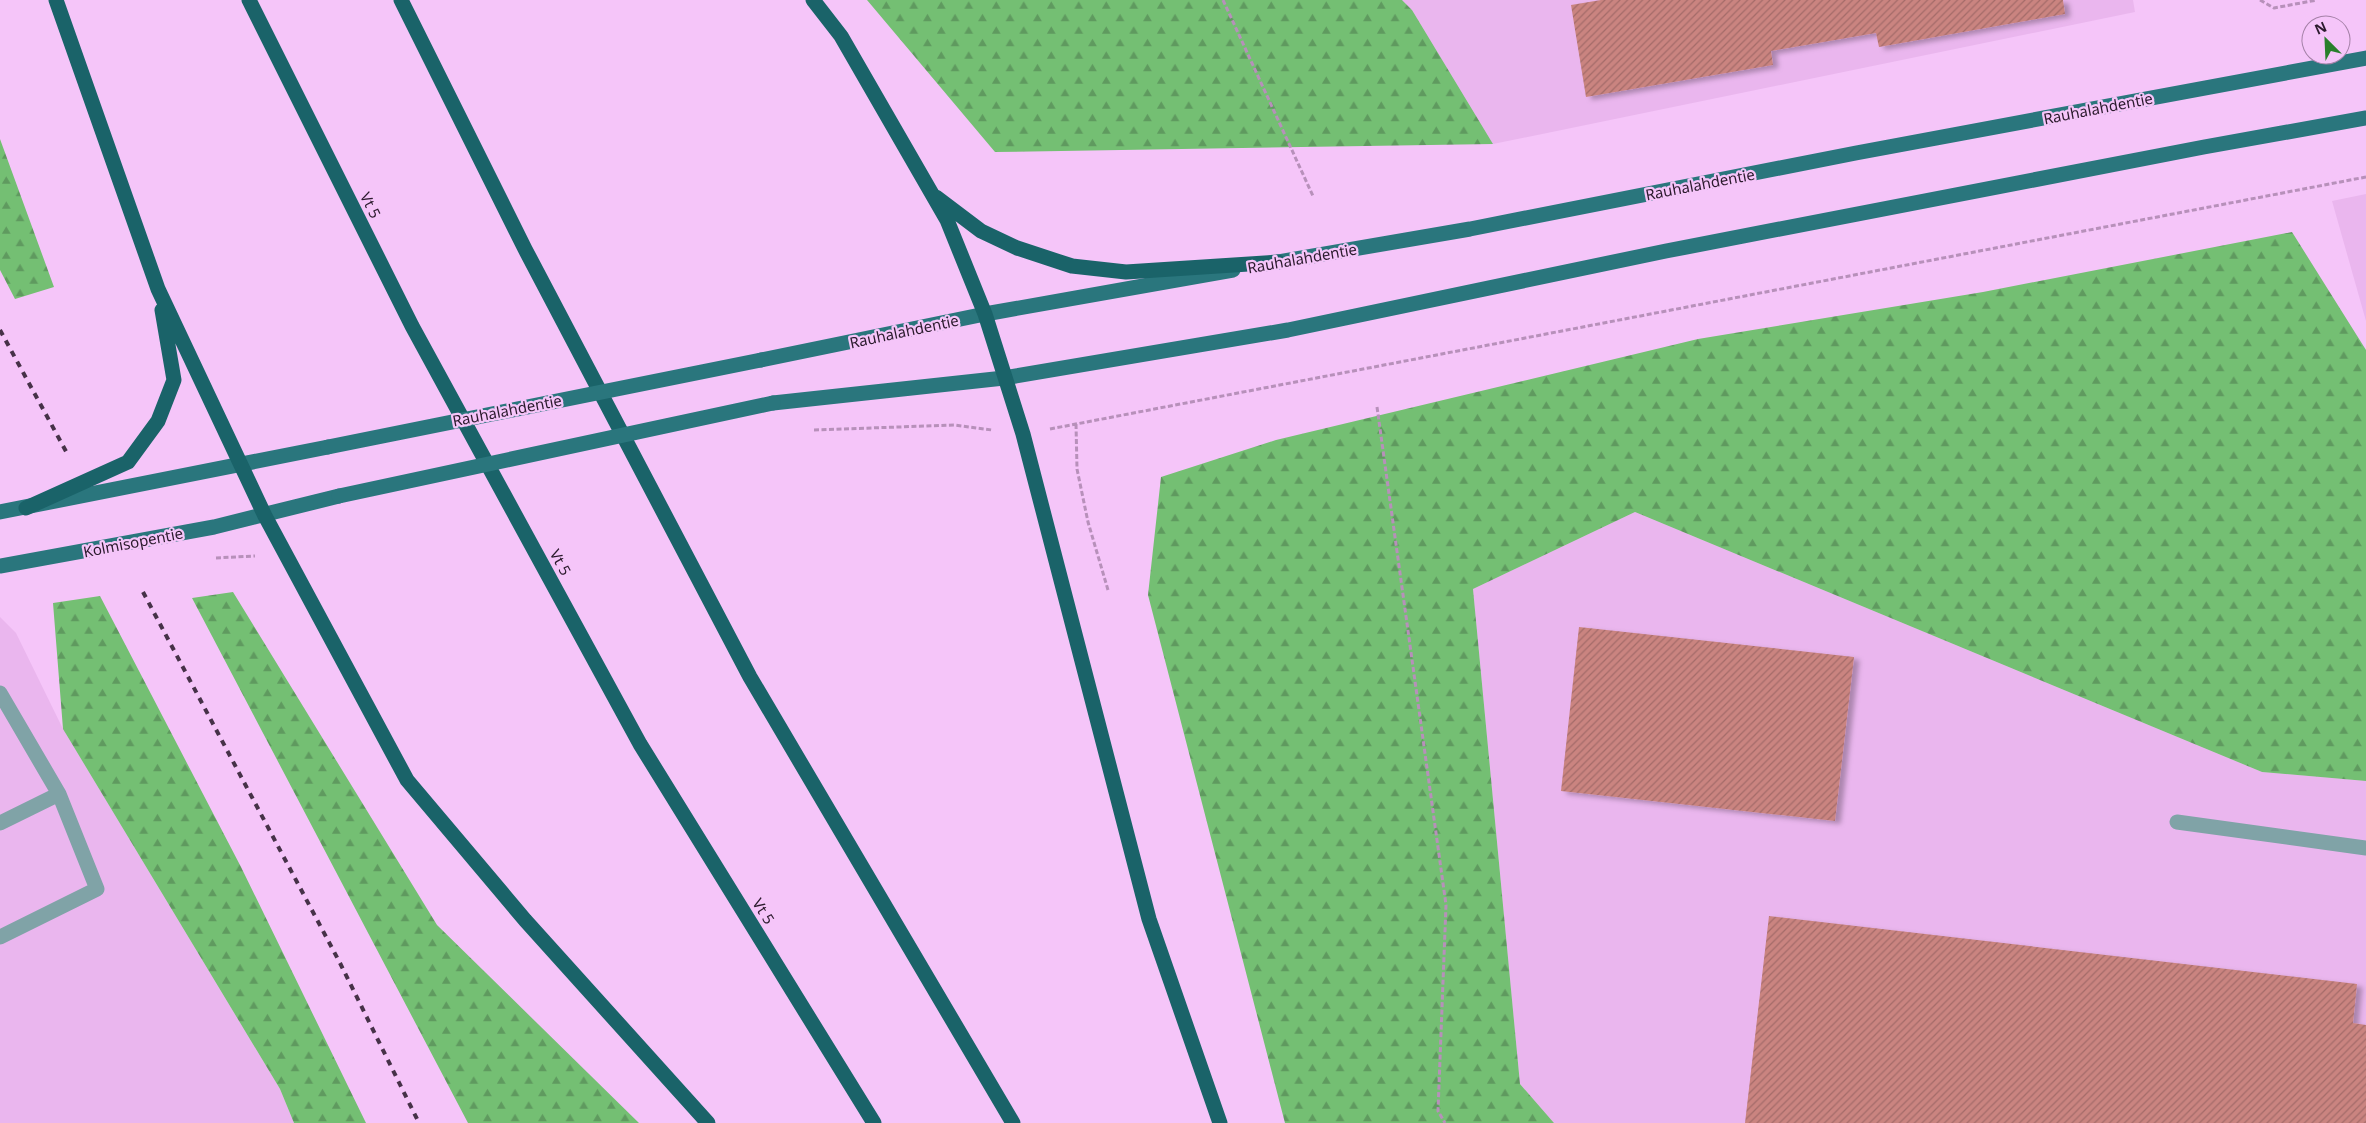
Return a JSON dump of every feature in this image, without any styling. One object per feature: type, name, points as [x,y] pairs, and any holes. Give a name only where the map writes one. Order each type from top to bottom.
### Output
[{"type":"highway","points":[[56,0],[158,289],[265,516],[407,780],[524,920],[708,1123]]},
{"type":"highway","name":"Vt 5","points":[[249,0],[412,326],[640,744],[874,1123]]},
{"type":"highway","points":[[402,0],[525,248],[750,677],[1013,1123]]},
{"type":"highway","points":[[813,0],[841,36],[947,220],[985,314],[1023,434],[1150,919],[1220,1123]]},
{"type":"highway","points":[[931,193],[981,231],[1017,248],[1072,266],[1126,272],[1278,262]]},
{"type":"highway","points":[[26,508],[128,462],[158,421],[174,380],[158,289]]},
{"type":"main road","name":"Rauhalahdentie","points":[[240,465],[985,314],[1470,229],[1856,153],[2366,58]]},
{"type":"main road","points":[[265,516],[339,496],[774,403],[1004,378],[1288,330],[1666,251],[2204,147],[2366,118]]},
{"type":"main road","points":[[0,512],[240,465]]},
{"type":"main road","name":"Kolmisopentie","points":[[0,566],[265,516]]},
{"type":"lane","points":[[0,693],[59,794],[97,889],[0,937]]},
{"type":"lane","points":[[0,823],[59,794]]},
{"type":"lane","points":[[2176,822],[2366,848]]},
{"type":"path","points":[[1223,0],[1313,196]]},
{"type":"path","points":[[2260,0],[2274,8],[2317,0]]},
{"type":"path","points":[[810,430],[954,425],[1023,434],[2366,177]]},
{"type":"path","points":[[1378,406],[1446,905],[1438,1111],[1445,1123]]},
{"type":"path","points":[[1076,424],[1077,469],[1088,522],[1108,590]]},
{"type":"shaded area","points":[[1402,0],[2133,0],[2135,12],[1493,144],[1412,10]]},
{"type":"shaded area","points":[[2366,194],[2366,321],[2332,201]]},
{"type":"shaded area","points":[[1635,512],[2262,772],[2366,781],[2366,1123],[1554,1123],[1520,1084],[1473,589]]},
{"type":"shaded area","points":[[0,617],[16,633],[63,729],[280,1089],[294,1123],[0,1123]]},
{"type":"green space","points":[[867,0],[1402,0],[1412,10],[1493,144],[995,152]]},
{"type":"green space","points":[[0,139],[54,287],[15,299],[0,270]]},
{"type":"green space","points":[[2292,232],[2366,350],[2366,781],[2262,772],[1635,512],[1473,589],[1520,1084],[1554,1123],[1285,1123],[1148,595],[1161,477],[1276,440],[1698,339],[1983,292]]},
{"type":"green space","points":[[233,592],[437,925],[639,1123],[468,1123],[192,598]]},
{"type":"green space","points":[[100,596],[241,867],[366,1123],[294,1123],[280,1089],[63,729],[53,603]]},
{"type":"building","points":[[1601,0],[2063,0],[2065,14],[1879,47],[1876,33],[1771,51],[1773,65],[1586,97],[1571,5]]},
{"type":"building","points":[[1579,627],[1854,657],[1835,821],[1561,791]]},
{"type":"building","points":[[1769,916],[2357,984],[2353,1023],[2366,1025],[2366,1123],[1745,1123]]},
{"type":"railway","points":[[0,330],[68,455]]},
{"type":"railway","points":[[143,592],[340,963],[419,1123]]}]
